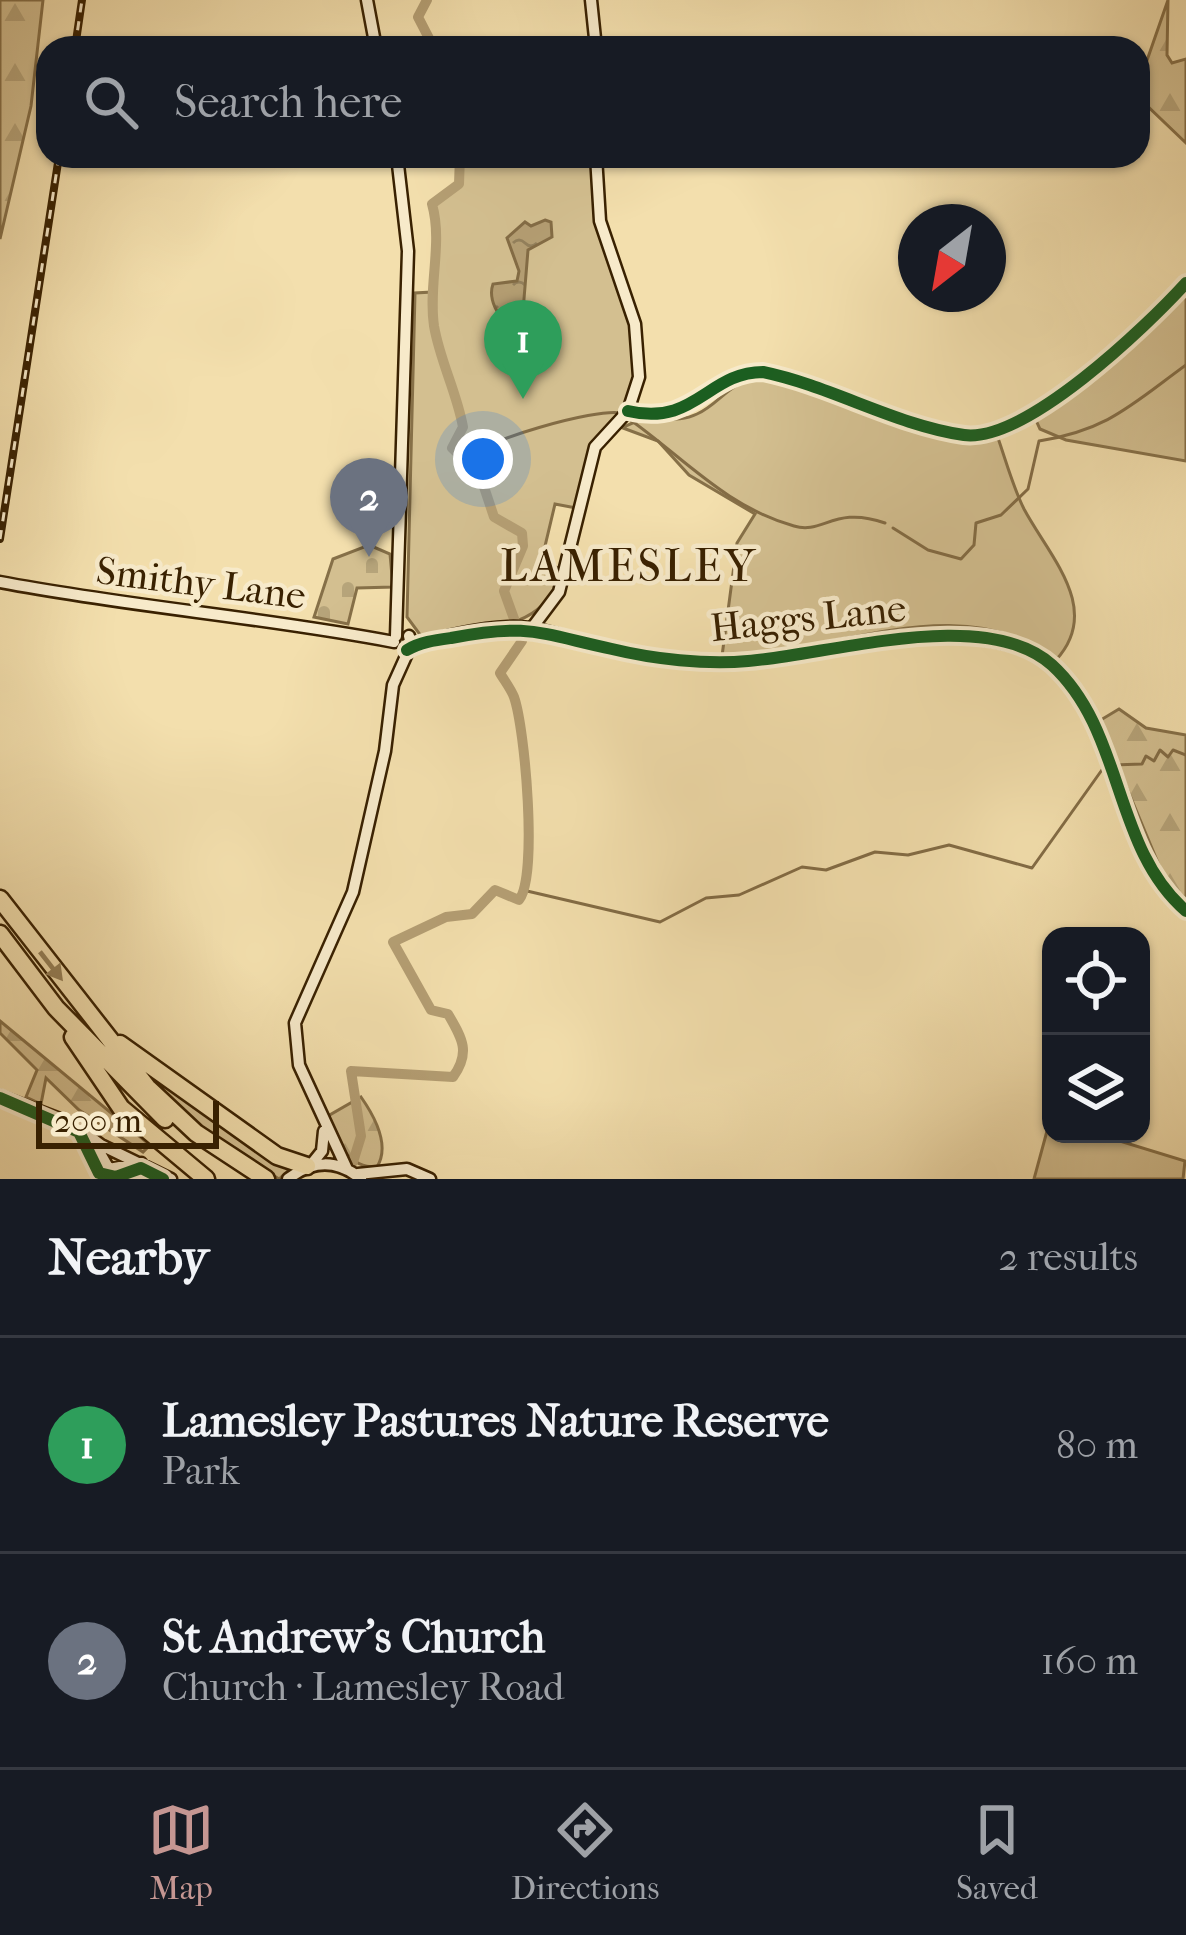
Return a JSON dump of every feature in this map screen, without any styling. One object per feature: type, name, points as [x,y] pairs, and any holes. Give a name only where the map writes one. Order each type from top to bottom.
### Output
[{"type":"highway","points":[[1,901],[147,1087],[196,1133],[259,1178]]},
{"type":"highway","points":[[0,934],[56,1008],[121,1108],[206,1179]]},
{"type":"highway","points":[[56,1008],[142,1099],[259,1178]]},
{"type":"highway","points":[[100,1029],[277,1156],[309,1166]]},
{"type":"street","points":[[367,0],[374,36]]},
{"type":"street","points":[[591,0],[595,36]]},
{"type":"street","points":[[354,1174],[322,1121],[297,1057],[295,1023],[353,892],[403,642],[399,616],[408,250],[398,168]]},
{"type":"street","points":[[530,628],[559,592],[595,447],[628,411],[639,377],[638,344],[600,221],[597,168]]},
{"type":"street","points":[[628,411],[672,412],[693,406],[733,376],[763,372],[962,434],[998,432],[1127,341],[1186,283]]},
{"type":"street","name":"Smithy Lane","points":[[0,582],[403,642]]},
{"type":"street","name":"Haggs Lane","points":[[403,642],[507,627],[530,628],[615,650],[725,662],[920,635],[987,640],[1034,652],[1051,664],[1080,700],[1105,747],[1137,844],[1156,879],[1186,911]]},
{"type":"street","points":[[0,1096],[73,1124],[111,1154],[145,1162],[170,1179]]},
{"type":"street","points":[[287,1179],[309,1166],[324,1147],[322,1121]]},
{"type":"street","points":[[111,1154],[109,1169],[145,1162]]},
{"type":"street","points":[[309,1166],[354,1174],[390,1175],[412,1169],[430,1179]]},
{"type":"green space","points":[[0,0],[43,0],[31,106],[0,239]]},
{"type":"green space","points":[[1168,0],[1167,55],[1172,63],[1186,59],[1186,143],[1150,108],[1150,52]]},
{"type":"green space","points":[[460,168],[596,168],[597,196],[635,324],[636,393],[589,449],[576,508],[555,504],[541,563],[563,569],[543,605],[511,623],[431,638],[421,636],[407,617],[415,293],[432,292],[437,238],[432,204],[459,184]]},
{"type":"green space","points":[[1186,293],[1186,461],[1066,440],[1040,429],[1035,418],[1136,341]]},
{"type":"green space","points":[[761,377],[960,439],[998,438],[1020,501],[1058,564],[1073,602],[1069,641],[1056,660],[1019,638],[979,628],[937,626],[722,656],[737,543],[755,514],[689,475],[658,441],[623,428],[641,421],[688,417],[741,383]]},
{"type":"green space","points":[[369,545],[390,554],[393,587],[357,588],[348,624],[314,617],[333,559]]},
{"type":"green space","points":[[1119,709],[1146,728],[1186,735],[1186,899],[1166,882],[1099,721]]},
{"type":"green space","points":[[0,1021],[150,1145],[143,1152],[79,1110],[46,1078],[41,1104],[26,1097],[37,1070],[0,1033]]},
{"type":"green space","points":[[120,1052],[290,1169],[279,1179],[199,1127]]},
{"type":"green space","points":[[361,1097],[381,1141],[377,1167],[351,1158],[328,1116]]},
{"type":"green space","points":[[1044,1143],[1126,1143],[1185,1161],[1183,1179],[1034,1179]]},
{"type":"water","points":[[525,222],[531,226],[551,222],[552,237],[528,250],[523,311],[510,330],[492,297],[493,284],[517,281],[519,271],[507,238]]},
{"type":"waterway","points":[[427,0],[418,17],[428,36]]},
{"type":"waterway","points":[[353,1162],[361,1136],[351,1071],[453,1077],[462,1060],[460,1038],[448,1014],[431,1010],[393,942],[446,917],[472,914],[495,890],[519,900],[528,863],[522,738],[514,697],[500,673],[522,641],[504,591],[523,546],[522,533],[494,517],[480,475],[452,448],[463,427],[434,326],[432,204],[459,184],[460,168]]},
{"type":"waterway","points":[[893,528],[928,550],[961,559],[974,545],[976,523],[1001,515],[1028,489],[1039,441],[1101,423],[1186,365]]},
{"type":"waterway","points":[[461,460],[539,428],[621,413]]},
{"type":"waterway","points":[[629,419],[726,494],[770,518],[804,528],[853,517],[885,523]]},
{"type":"waterway","points":[[1113,765],[1142,764],[1146,756],[1154,761],[1160,750],[1168,757],[1173,750],[1186,755]]},
{"type":"waterway","points":[[527,891],[660,922],[706,898],[739,895],[802,867],[826,870],[875,852],[908,855],[949,845],[1032,868],[1104,767]]},
{"type":"railway","points":[[77,36],[82,0]]},
{"type":"railway","points":[[0,539],[57,168]]},
{"type":"cycle path","points":[[628,411],[670,412],[728,380],[763,372],[938,430],[989,433],[1019,421],[1083,378],[1186,283]]},
{"type":"cycle path","points":[[407,650],[434,641],[516,631],[645,656],[715,662],[905,638],[988,638],[1023,647],[1052,665],[1076,692],[1107,755],[1144,855],[1162,885],[1186,911]]},
{"type":"cycle path","points":[[0,1098],[79,1132],[99,1173],[116,1177],[141,1168],[163,1179]]},
{"type":"place","name":"Lamesley Pastures Nature Reserve","points":[[523,399]]},
{"type":"place","name":"St Andrew's Church","points":[[369,557]]},
{"type":"district","name":"LAMESLEY","points":[[629,565]]}]
